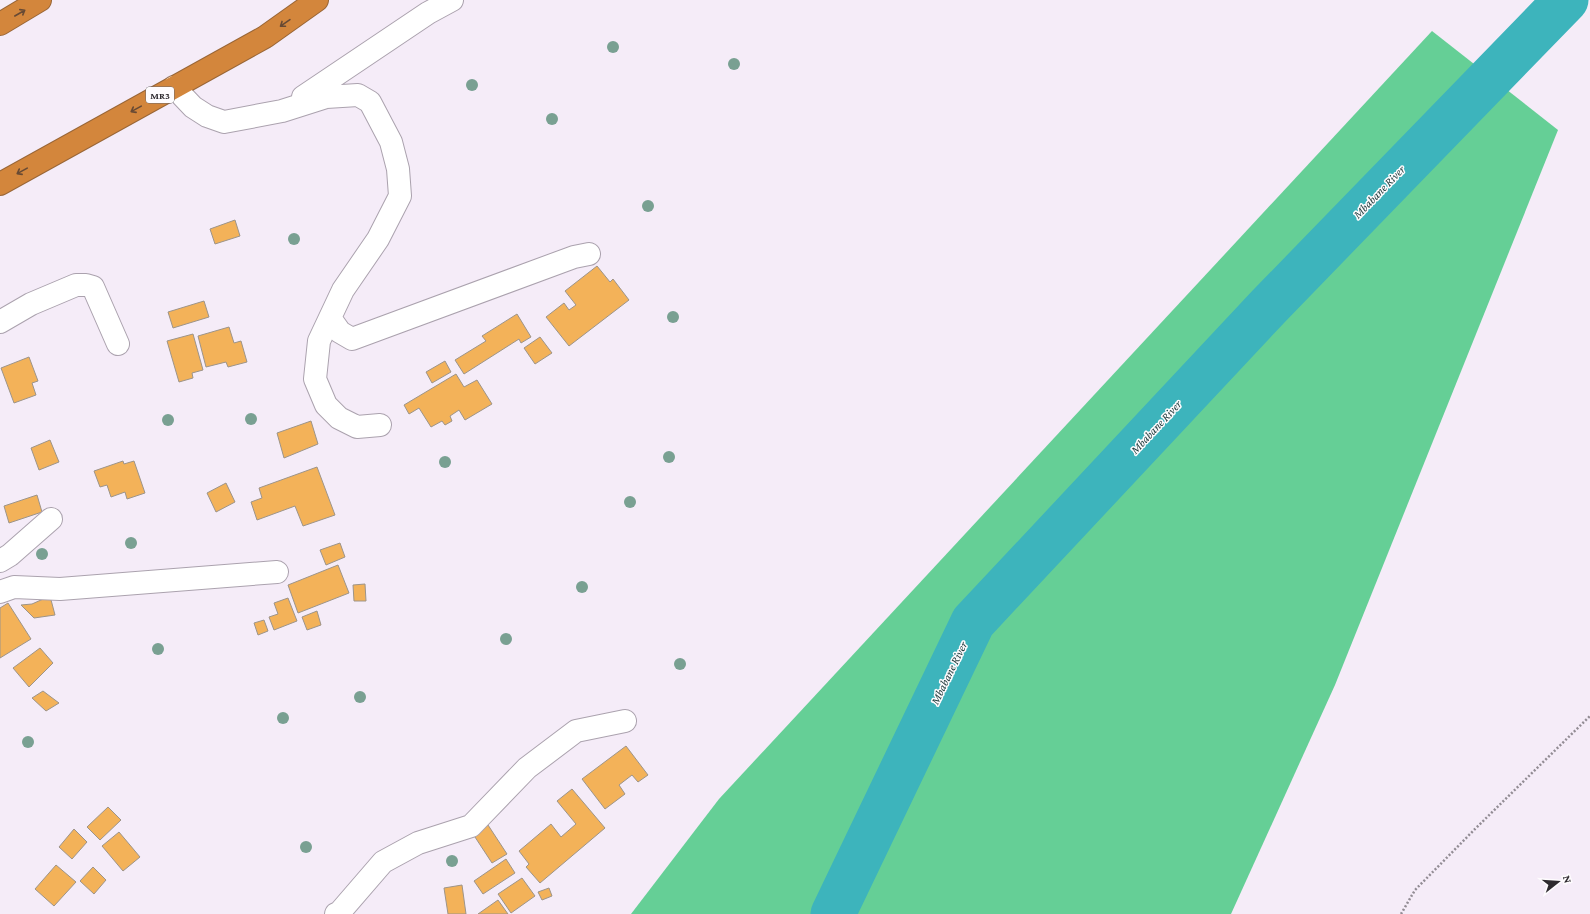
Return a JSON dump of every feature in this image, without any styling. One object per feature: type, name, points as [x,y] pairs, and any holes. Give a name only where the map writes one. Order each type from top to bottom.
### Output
[{"type":"highway","points":[[0,24],[40,0]]},
{"type":"highway","name":"MR3","points":[[0,184],[265,37],[317,0]]},
{"type":"street","points":[[282,111],[428,13],[452,0]]},
{"type":"street","points":[[174,87],[193,107],[207,116],[224,122],[282,111],[326,96],[358,95],[370,102],[391,142],[398,169],[400,196],[378,239],[343,290],[319,341],[315,380],[326,405],[339,418],[357,427],[380,425]]},
{"type":"street","points":[[330,318],[340,332],[352,339],[574,257],[589,254]]},
{"type":"street","points":[[0,322],[31,304],[76,285],[86,285],[93,287],[118,344]]},
{"type":"street","points":[[0,561],[10,555],[51,520]]},
{"type":"street","points":[[0,592],[14,587],[60,589],[277,572]]},
{"type":"street","points":[[336,914],[339,913],[383,862],[418,843],[471,826],[526,768],[576,731],[625,721]]},
{"type":"path","points":[[1401,914],[1416,890],[1475,829],[1590,716]]},
{"type":"green space","points":[[1432,31],[1558,130],[1335,685],[1231,914],[631,914],[719,799]]},
{"type":"building","points":[[235,220],[240,236],[215,244],[210,229]]},
{"type":"building","points":[[597,266],[610,282],[613,279],[629,300],[569,346],[546,317],[564,303],[569,310],[576,305],[565,291]]},
{"type":"building","points":[[204,301],[209,317],[173,328],[168,312]]},
{"type":"building","points":[[517,314],[531,337],[521,343],[519,339],[464,374],[455,360],[486,341],[482,336]]},
{"type":"building","points":[[229,327],[234,343],[241,341],[247,362],[228,367],[226,362],[206,367],[198,336]]},
{"type":"building","points":[[193,334],[203,370],[192,373],[193,378],[179,382],[167,341]]},
{"type":"building","points":[[540,337],[552,353],[535,364],[524,348]]},
{"type":"building","points":[[29,357],[38,381],[32,383],[36,395],[14,403],[1,368]]},
{"type":"building","points":[[445,361],[451,372],[432,383],[426,372]]},
{"type":"building","points":[[456,374],[464,387],[477,380],[492,404],[465,420],[459,410],[450,416],[452,421],[445,425],[442,421],[431,427],[419,408],[409,414],[404,405]]},
{"type":"building","points":[[311,421],[318,444],[284,458],[277,433]]},
{"type":"building","points":[[50,440],[59,462],[39,470],[31,448]]},
{"type":"building","points":[[123,461],[124,464],[134,461],[145,493],[127,499],[125,492],[111,497],[107,485],[100,487],[94,471]]},
{"type":"building","points":[[317,467],[335,515],[303,526],[295,506],[257,520],[251,502],[262,498],[259,488]]},
{"type":"building","points":[[226,483],[235,502],[216,512],[207,493]]},
{"type":"building","points":[[37,495],[42,512],[9,523],[4,506]]},
{"type":"building","points":[[340,543],[345,557],[326,565],[320,550]]},
{"type":"building","points":[[338,565],[349,593],[298,613],[288,585]]},
{"type":"building","points":[[365,584],[366,601],[354,601],[353,585]]},
{"type":"building","points":[[50,596],[55,615],[34,618],[21,605],[32,604]]},
{"type":"building","points":[[288,598],[297,621],[274,630],[269,617],[278,614],[274,603]]},
{"type":"building","points":[[8,603],[31,639],[0,658],[0,608]]},
{"type":"building","points":[[317,611],[321,625],[307,630],[302,617]]},
{"type":"building","points":[[264,620],[268,631],[258,635],[254,623]]},
{"type":"building","points":[[40,648],[53,663],[29,687],[13,668]]},
{"type":"building","points":[[43,691],[59,703],[46,711],[32,698]]},
{"type":"building","points":[[626,746],[648,775],[638,782],[632,775],[619,785],[625,794],[605,809],[582,779]]},
{"type":"building","points":[[572,789],[605,828],[540,883],[526,867],[529,864],[519,851],[551,824],[561,837],[576,824],[557,801]]},
{"type":"building","points":[[108,807],[121,820],[100,840],[87,827]]},
{"type":"building","points":[[488,825],[507,854],[492,863],[473,834]]},
{"type":"building","points":[[74,829],[87,842],[72,859],[59,847]]},
{"type":"building","points":[[119,832],[140,857],[123,871],[102,846]]},
{"type":"building","points":[[506,859],[515,873],[483,894],[474,881]]},
{"type":"building","points":[[56,865],[76,882],[54,906],[35,889]]},
{"type":"building","points":[[93,867],[106,880],[94,894],[80,881]]},
{"type":"building","points":[[522,878],[535,896],[511,913],[498,894]]},
{"type":"building","points":[[462,885],[466,914],[448,914],[444,888]]},
{"type":"building","points":[[549,888],[552,896],[542,900],[538,892]]},
{"type":"building","points":[[498,900],[508,914],[478,914]]},
{"type":"waterway","name":"Mbabane River","points":[[833,914],[973,622],[1269,306],[1566,0]]}]
